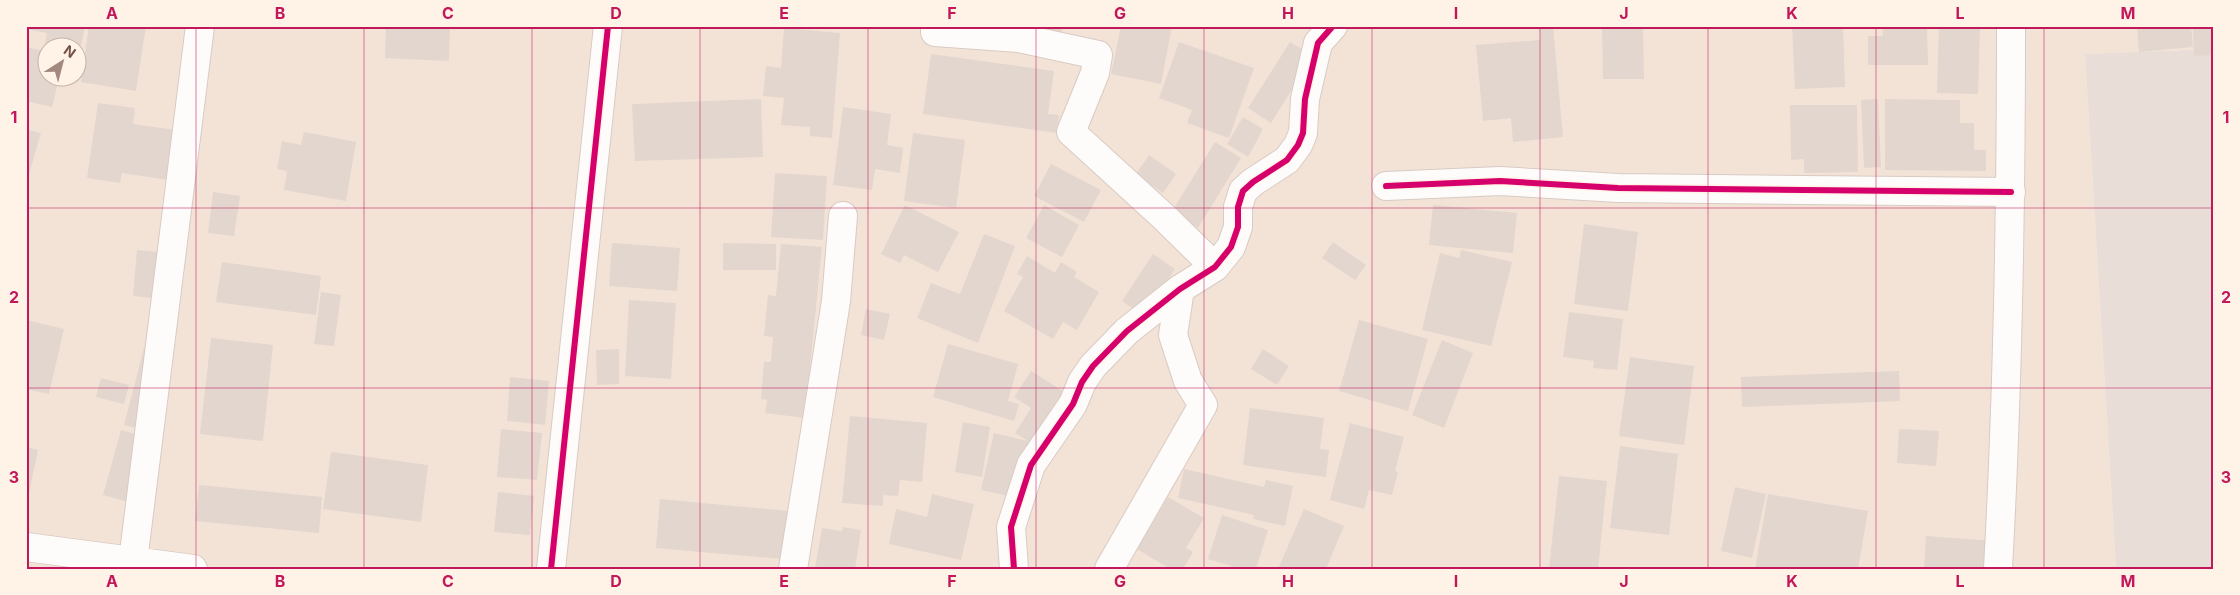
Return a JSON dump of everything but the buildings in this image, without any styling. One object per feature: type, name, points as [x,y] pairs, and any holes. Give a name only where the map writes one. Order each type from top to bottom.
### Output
[{"type":"street","points":[[132,561],[200,26]]},
{"type":"street","points":[[551,569],[608,26]]},
{"type":"street","points":[[935,26],[935,32],[1019,38],[1098,55],[1095,72],[1071,132],[1164,217],[1215,267]]},
{"type":"street","points":[[1014,569],[1011,527],[1031,465],[1073,404],[1082,382],[1093,366],[1127,331],[1180,289],[1215,267],[1231,247],[1238,227],[1238,207],[1243,192],[1253,182],[1287,160],[1298,145],[1303,133],[1305,99],[1318,43],[1333,26]]},
{"type":"street","points":[[1998,569],[2005,447],[2011,192],[2011,26]]},
{"type":"street","points":[[1386,186],[1500,181],[1628,188],[2011,192]]},
{"type":"street","points":[[793,569],[836,301],[843,216]]},
{"type":"street","points":[[1109,569],[1203,405],[1188,381],[1173,336],[1180,289]]},
{"type":"street","points":[[26,548],[193,569]]},
{"type":"shaded area","points":[[26,26],[2214,26],[2214,49],[2085,54],[2116,569],[26,569]]},
{"type":"shaded area","points":[[2214,49],[2214,569],[2116,569],[2085,54]]},
{"type":"cycle path","points":[[551,569],[608,26]]},
{"type":"cycle path","points":[[1014,569],[1011,527],[1031,465],[1073,404],[1082,382],[1093,366],[1127,331],[1180,289],[1215,267],[1231,247],[1238,227],[1238,207],[1243,191],[1253,182],[1287,160],[1298,145],[1303,133],[1305,99],[1318,43],[1333,26]]},
{"type":"cycle path","points":[[1386,186],[1500,181],[1618,188],[2011,192]]}]
